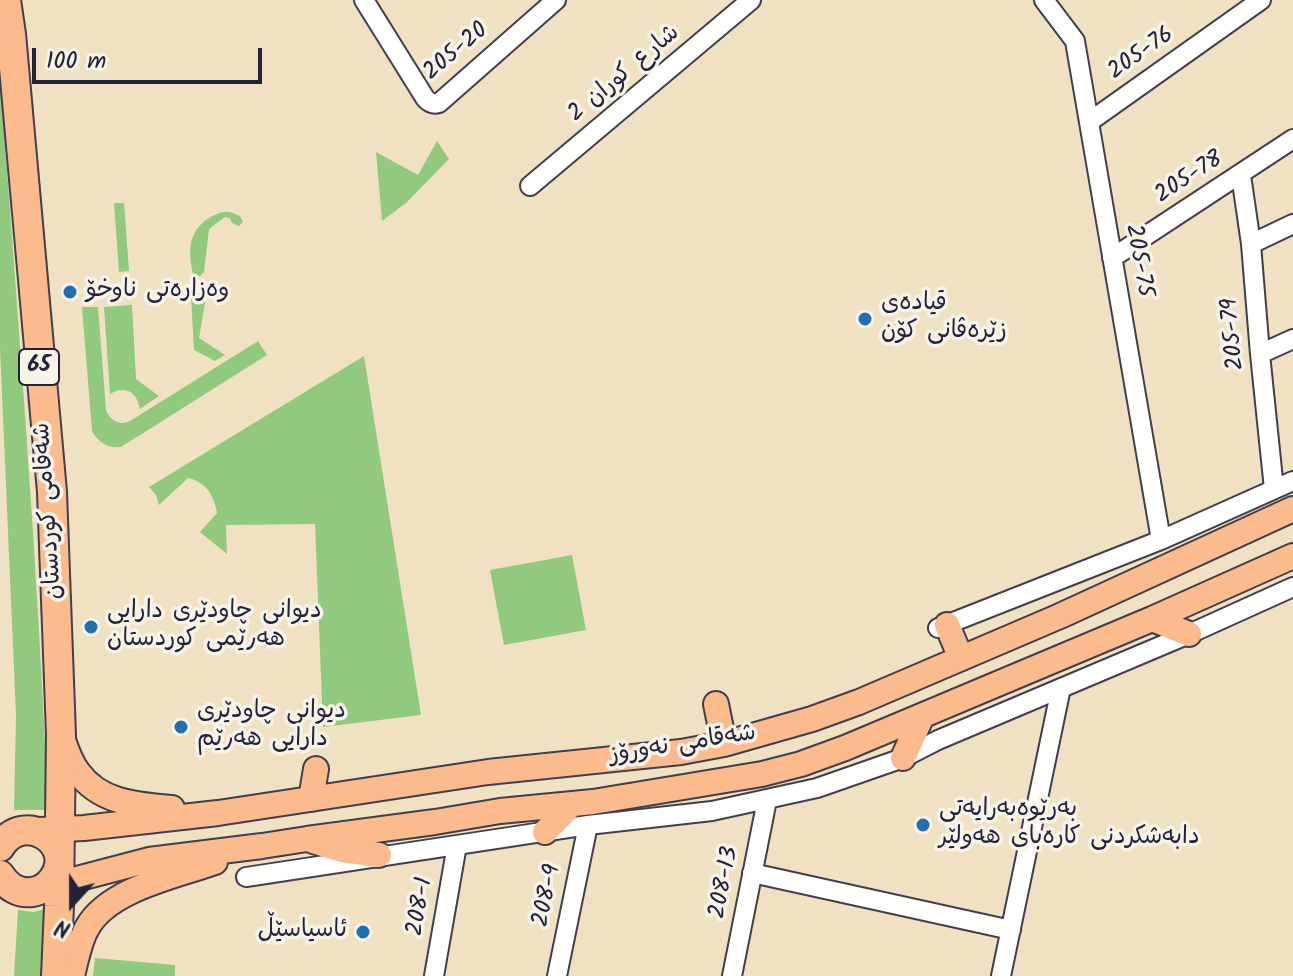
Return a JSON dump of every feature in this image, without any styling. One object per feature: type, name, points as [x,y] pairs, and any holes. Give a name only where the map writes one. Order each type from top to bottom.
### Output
[{"type":"highway","name":"شەقامی کوردستان","points":[[6,0],[52,492],[61,735],[46,830]]},
{"type":"highway","points":[[0,847],[11,835],[21,830],[46,830]]},
{"type":"highway","points":[[46,830],[42,834],[57,849],[56,976]]},
{"type":"highway","points":[[0,875],[8,886],[27,892],[36,891],[55,876]]},
{"type":"main road","name":"شەقامی نەورۆز","points":[[46,830],[218,813],[488,772],[681,752],[724,744],[859,702],[1060,616],[1293,509]]},
{"type":"main road","name":"شەقامی نەورۆز","points":[[55,876],[500,811],[572,804],[762,774],[801,764],[1152,619],[1293,556]]},
{"type":"main road","points":[[1060,616],[1075,651]]},
{"type":"main road","points":[[1152,619],[1189,634]]},
{"type":"main road","points":[[942,626],[961,658]]},
{"type":"main road","points":[[716,704],[724,744]]},
{"type":"main road","points":[[903,758],[922,716]]},
{"type":"main road","points":[[61,735],[79,774],[103,794],[126,803],[218,813]]},
{"type":"main road","points":[[311,799],[316,769]]},
{"type":"main road","points":[[545,832],[572,804]]},
{"type":"main road","points":[[307,839],[342,850],[379,855]]},
{"type":"main road","points":[[72,976],[81,940],[99,911],[142,887],[262,846]]},
{"type":"street","name":"205-20","points":[[371,3],[425,98],[431,103],[439,103],[556,0]]},
{"type":"street","name":"205-75","points":[[1044,0],[1075,41],[1161,540]]},
{"type":"street","name":"205-76","points":[[1089,122],[1261,0]]},
{"type":"street","name":"شارع كوران 2","points":[[530,186],[745,2]]},
{"type":"street","name":"205-78","points":[[1112,258],[1293,139]]},
{"type":"street","name":"205-79","points":[[1241,175],[1251,244],[1274,489]]},
{"type":"street","points":[[1251,244],[1293,224]]},
{"type":"street","points":[[1260,354],[1293,339]]},
{"type":"street","points":[[942,626],[1161,540],[1293,481]]},
{"type":"street","points":[[246,877],[588,825],[712,811],[817,788],[903,758],[938,740],[1293,587]]},
{"type":"street","points":[[1001,976],[1061,688]]},
{"type":"street","name":"208-13","points":[[732,976],[767,800]]},
{"type":"street","name":"208-9","points":[[557,976],[588,825]]},
{"type":"street","name":"208-1","points":[[434,976],[457,845]]},
{"type":"street","points":[[752,873],[1011,930]]},
{"type":"green space","points":[[0,76],[33,535],[48,810],[14,810],[16,715],[0,347]]},
{"type":"green space","points":[[437,141],[449,159],[406,203],[382,221],[376,152],[418,175]]},
{"type":"green space","points":[[114,203],[124,203],[129,271],[119,272]]},
{"type":"green space","points":[[222,212],[240,216],[243,222],[239,226],[225,217],[209,229],[204,272],[200,276],[193,274],[190,253],[193,236],[203,222]]},
{"type":"green space","points":[[195,293],[206,297],[199,338],[225,355],[215,361],[194,350],[191,297]]},
{"type":"green space","points":[[132,305],[136,379],[159,396],[140,409],[130,392],[121,390],[110,394],[104,307]]},
{"type":"green space","points":[[82,307],[98,307],[106,410],[119,423],[130,421],[258,341],[267,355],[121,447],[108,446],[92,431]]},
{"type":"green space","points":[[364,356],[421,715],[323,727],[315,524],[226,525],[227,554],[200,532],[217,513],[214,500],[204,486],[188,478],[159,505],[149,487]]},
{"type":"green space","points":[[572,555],[586,630],[504,645],[490,570]]},
{"type":"green space","points":[[50,908],[43,976],[14,976],[18,910],[33,912]]},
{"type":"green space","points":[[95,958],[175,965],[175,976],[93,976]]},
{"type":"place","name":"وەزارەتی ناوخۆ","points":[[70,292]]},
{"type":"place","name":"قیادەی زێرەڤانی کۆن","points":[[865,319]]},
{"type":"place","name":"دیوانی چاودێری دارایی هەرێمی کوردستان","points":[[91,627]]},
{"type":"place","name":"دیوانی چاودێری دارایی هەرێم","points":[[181,727]]},
{"type":"place","name":"بەرێوەبەرایەتی دابەشکردنی کارەبای هەولێر","points":[[923,825]]},
{"type":"place","name":"ئاسیاسێڵ","points":[[363,932]]}]
